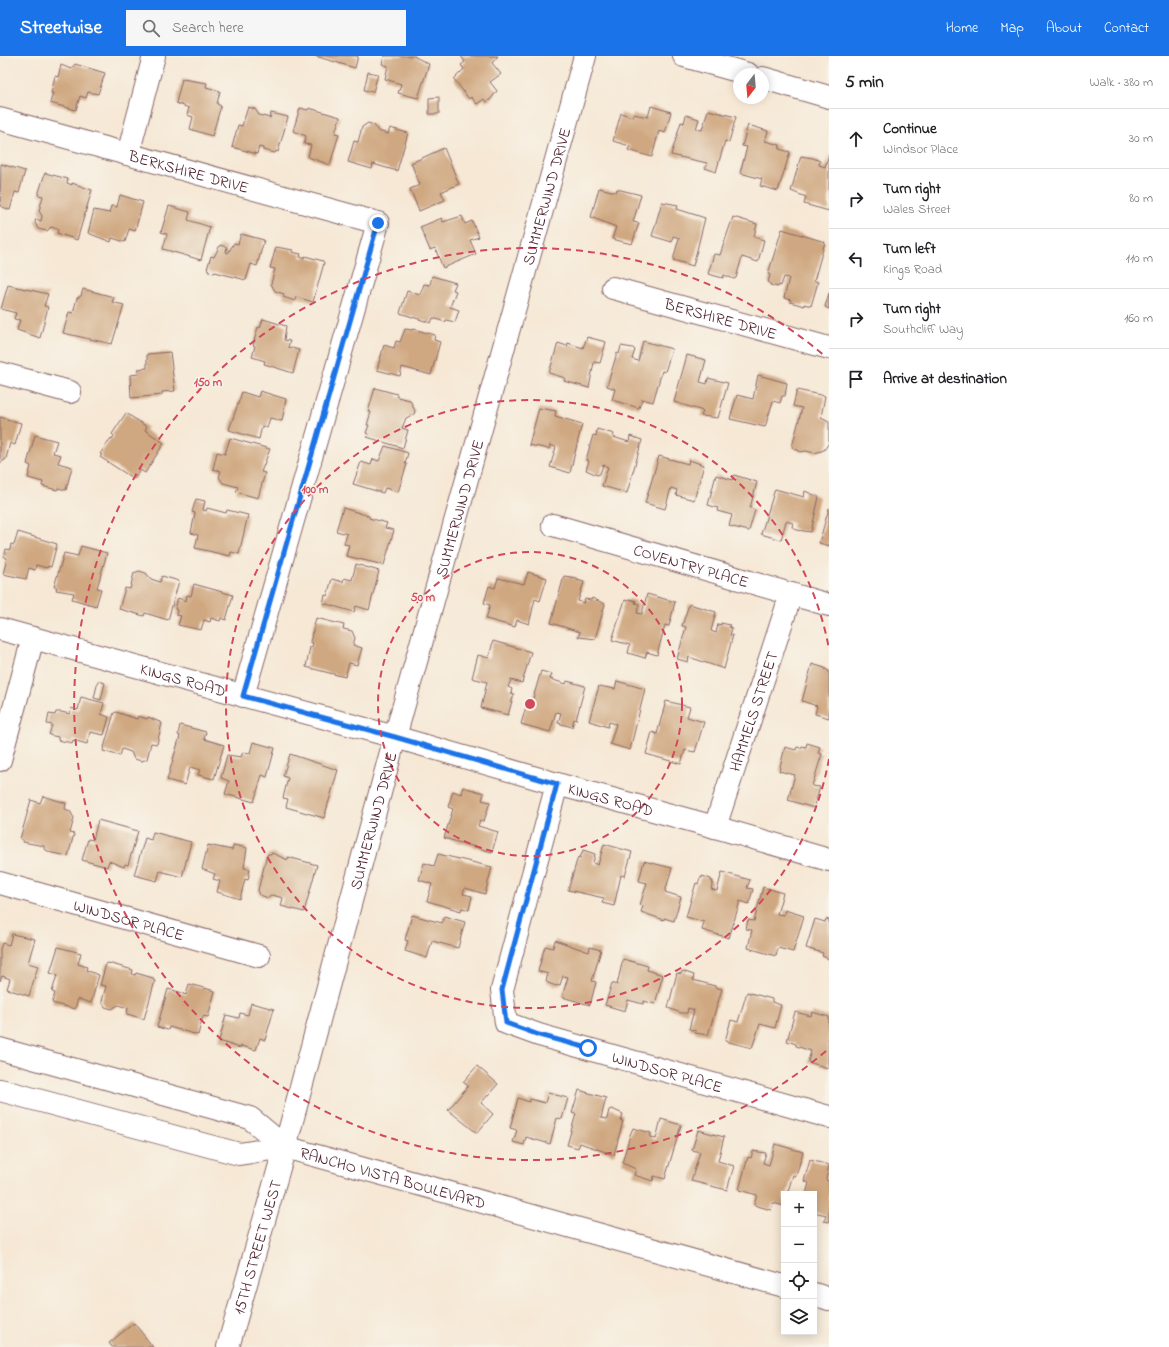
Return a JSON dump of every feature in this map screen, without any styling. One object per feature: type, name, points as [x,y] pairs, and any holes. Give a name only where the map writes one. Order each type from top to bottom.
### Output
[{"type":"street","points":[[128,154],[154,56]]},
{"type":"street","name":"SUMMERWIND DRIVE","points":[[285,1147],[395,737],[585,56]]},
{"type":"street","points":[[684,56],[733,70]]},
{"type":"street","points":[[769,80],[829,97]]},
{"type":"street","name":"BERKSHIRE DRIVE","points":[[0,119],[378,223],[243,696]]},
{"type":"street","name":"BERSHIRE DRIVE","points":[[613,288],[829,348]]},
{"type":"street","points":[[0,373],[70,392]]},
{"type":"street","name":"COVENTRY PLACE","points":[[553,526],[829,605]]},
{"type":"street","name":"HAMMELS STREET","points":[[715,827],[791,594]]},
{"type":"street","name":"KINGS ROAD","points":[[0,629],[395,737],[829,860]]},
{"type":"street","points":[[0,760],[33,638]]},
{"type":"street","name":"WINDSOR PLACE","points":[[557,784],[502,990],[506,1023],[539,1035],[829,1117]]},
{"type":"street","name":"WINDSOR PLACE","points":[[0,883],[259,956]]},
{"type":"street","points":[[0,1049],[250,1118],[285,1147]]},
{"type":"street","name":"RANCHO VISTA BOULEVARD","points":[[0,1090],[239,1154],[285,1147],[781,1285]]},
{"type":"street","name":"15TH STREET WEST","points":[[228,1347],[285,1147]]},
{"type":"street","points":[[817,1295],[829,1298]]},
{"type":"building","points":[[315,56],[358,56],[355,68]]},
{"type":"building","points":[[384,56],[415,56],[429,64],[418,98],[398,93],[401,84],[385,79],[388,66],[382,64]]},
{"type":"building","points":[[461,56],[498,56],[492,63],[501,74],[490,82],[497,91],[490,100],[486,102],[484,99],[477,104],[471,97],[469,99],[454,79],[464,69],[461,65],[465,62]]},
{"type":"building","points":[[75,64],[105,73],[98,94],[88,92],[86,98],[80,96],[76,110],[50,103],[55,76],[58,77],[61,65],[71,69]]},
{"type":"building","points":[[368,72],[378,74],[373,92],[364,90]]},
{"type":"building","points":[[182,79],[207,83],[206,87],[220,91],[217,104],[221,106],[212,136],[190,129],[193,117],[187,115],[189,108],[176,103]]},
{"type":"building","points":[[439,97],[439,114],[429,114],[429,98]]},
{"type":"building","points":[[651,106],[671,112],[665,133],[659,131],[652,157],[628,150],[630,146],[613,141],[621,113],[632,117],[633,114],[648,117]]},
{"type":"building","points":[[248,107],[255,109],[259,115],[270,118],[271,113],[288,117],[278,152],[276,151],[275,153],[263,150],[263,148],[259,147],[257,154],[232,147],[238,125],[242,126]]},
{"type":"building","points":[[300,108],[308,110],[309,108],[340,117],[335,133],[339,134],[330,165],[308,157],[311,145],[304,144],[306,136],[293,131]]},
{"type":"building","points":[[708,110],[736,117],[729,142],[725,141],[716,172],[705,168],[707,163],[671,155],[681,122],[684,123],[686,115],[699,119],[696,129],[702,130]]},
{"type":"building","points":[[368,123],[374,125],[378,131],[388,134],[390,128],[408,133],[397,171],[373,164],[372,169],[348,162],[354,141],[358,142],[362,127]]},
{"type":"building","points":[[748,125],[768,131],[765,141],[780,145],[779,149],[790,152],[778,191],[760,186],[762,179],[740,173],[747,147],[742,146]]},
{"type":"building","points":[[444,148],[459,184],[441,192],[445,200],[419,211],[410,189],[420,185],[411,163]]},
{"type":"building","points":[[829,154],[829,211],[804,204],[806,197],[791,191],[801,156],[820,161],[819,165],[825,167]]},
{"type":"building","points":[[1,164],[25,171],[19,193],[15,192],[10,210],[0,206]]},
{"type":"building","points":[[45,173],[68,179],[67,183],[72,185],[72,183],[92,190],[77,240],[57,233],[58,229],[51,227],[47,231],[38,229],[35,222],[36,219],[41,221],[42,216],[39,211],[43,196],[38,195]]},
{"type":"building","points":[[599,188],[616,192],[617,189],[641,195],[633,222],[639,223],[632,244],[612,239],[616,227],[591,217]]},
{"type":"building","points":[[120,195],[143,202],[135,231],[129,229],[125,242],[112,238],[111,242],[88,233],[94,210],[109,213],[111,206],[117,207]]},
{"type":"building","points":[[662,202],[678,205],[677,209],[705,218],[693,266],[673,260],[679,238],[673,236],[672,242],[652,236]]},
{"type":"building","points":[[169,206],[190,212],[188,220],[210,227],[201,260],[163,249],[167,234],[161,232]]},
{"type":"building","points":[[462,216],[465,224],[472,221],[479,237],[470,240],[476,254],[443,268],[435,248],[430,250],[420,227],[442,218],[443,222]]},
{"type":"building","points":[[733,217],[757,224],[754,237],[764,240],[758,262],[742,257],[736,278],[734,279],[724,275],[723,278],[708,274],[714,254],[720,255]]},
{"type":"building","points":[[782,229],[825,242],[814,281],[818,282],[811,306],[804,304],[804,306],[790,302],[791,300],[784,298],[789,278],[784,277],[781,286],[779,285],[778,287],[770,285],[768,282],[770,275],[768,274]]},
{"type":"building","points":[[241,234],[264,240],[257,266],[251,264],[246,280],[215,272],[209,272],[207,269],[211,256],[214,257],[220,245],[227,247],[226,252],[228,253],[234,243],[238,244]]},
{"type":"building","points":[[276,247],[293,250],[292,252],[301,254],[300,257],[304,258],[305,256],[323,261],[324,263],[313,302],[296,297],[295,301],[283,297],[284,294],[275,291],[271,284],[275,269],[270,268]]},
{"type":"building","points":[[432,276],[456,283],[453,290],[456,291],[450,307],[459,310],[455,322],[446,320],[445,322],[433,318],[431,323],[400,313],[407,291],[420,295],[424,284],[430,285]]},
{"type":"building","points":[[8,285],[48,294],[44,306],[48,307],[40,338],[17,330],[20,320],[14,319],[16,313],[1,309]]},
{"type":"building","points":[[83,289],[114,297],[112,302],[124,305],[112,344],[63,333],[69,312],[73,313],[77,298],[81,296]]},
{"type":"building","points":[[829,293],[829,309],[825,307]]},
{"type":"building","points":[[263,319],[286,326],[284,340],[290,341],[288,347],[299,350],[293,373],[264,364],[265,361],[252,357],[255,346],[253,345],[258,327],[260,328]]},
{"type":"building","points":[[405,329],[413,329],[435,335],[434,340],[440,342],[431,375],[402,367],[400,376],[377,370],[384,345],[394,348],[396,341],[400,342]]},
{"type":"building","points":[[587,337],[606,342],[600,363],[594,362],[589,388],[564,381],[565,378],[549,373],[558,343],[567,346],[568,343],[583,348]]},
{"type":"building","points":[[643,341],[672,349],[665,372],[662,371],[653,402],[642,399],[639,408],[612,400],[615,389],[607,386],[617,353],[619,354],[621,346],[633,348],[635,350],[632,359],[638,361]]},
{"type":"building","points":[[170,352],[175,391],[162,392],[162,395],[131,398],[130,375],[139,374],[138,369],[147,368],[147,354]]},
{"type":"building","points":[[687,355],[706,360],[700,382],[707,384],[708,378],[728,383],[718,418],[701,416],[703,411],[674,402]]},
{"type":"building","points":[[758,375],[787,383],[785,396],[782,396],[780,403],[773,401],[765,427],[730,419],[737,395],[753,399]]},
{"type":"building","points":[[375,388],[397,394],[397,397],[410,400],[415,411],[414,414],[406,418],[402,428],[408,430],[403,448],[367,437],[368,434],[366,433],[369,425],[367,425],[371,412],[368,412]]},
{"type":"building","points":[[797,390],[825,396],[821,417],[829,421],[829,443],[824,450],[815,453],[806,451],[801,452],[792,447],[802,408],[793,406]]},
{"type":"building","points":[[260,391],[286,399],[282,421],[270,418],[267,428],[262,426],[259,439],[229,430],[242,392],[258,397]]},
{"type":"building","points":[[539,408],[556,411],[555,416],[582,424],[570,473],[550,467],[556,447],[550,445],[549,449],[529,445]]},
{"type":"building","points":[[126,413],[147,427],[145,430],[164,443],[145,473],[140,470],[134,479],[100,457],[102,455],[100,454],[114,436],[112,434]]},
{"type":"building","points":[[0,417],[21,423],[15,445],[10,443],[6,459],[0,463]]},
{"type":"building","points":[[597,429],[614,434],[613,437],[629,442],[630,436],[642,440],[627,493],[602,486],[608,467],[603,465],[600,474],[597,475],[586,470],[589,461],[586,460],[593,435],[596,436]]},
{"type":"building","points":[[35,435],[57,441],[53,453],[61,455],[58,463],[72,467],[66,490],[58,488],[57,490],[42,486],[43,482],[28,478],[31,466],[27,464]]},
{"type":"building","points":[[230,438],[270,449],[261,472],[265,473],[258,498],[236,492],[238,487],[223,483],[219,477],[221,471],[213,469],[217,452],[225,454]]},
{"type":"building","points":[[385,446],[408,453],[405,464],[407,464],[398,492],[385,488],[383,493],[353,484],[361,462],[371,465],[373,459],[379,461]]},
{"type":"building","points":[[659,456],[688,464],[689,460],[704,465],[694,500],[676,495],[677,490],[671,488],[665,509],[645,503]]},
{"type":"building","points":[[716,475],[733,480],[734,475],[757,482],[750,508],[755,510],[749,531],[729,526],[732,515],[717,511],[718,508],[708,505]]},
{"type":"building","points":[[775,489],[804,497],[805,491],[819,497],[811,532],[797,530],[792,527],[793,523],[786,521],[781,540],[761,534]]},
{"type":"building","points":[[196,499],[205,501],[203,510],[206,511],[207,508],[226,513],[227,510],[248,515],[239,554],[231,552],[230,556],[195,548],[198,535],[191,533],[195,513],[192,512]]},
{"type":"building","points":[[343,508],[387,523],[385,528],[394,530],[384,565],[346,556],[349,545],[344,544],[347,534],[336,531]]},
{"type":"building","points":[[829,508],[829,546],[819,543]]},
{"type":"building","points":[[18,532],[57,544],[51,567],[48,566],[47,568],[36,565],[35,570],[29,568],[26,579],[3,574],[7,558],[4,557],[6,549],[10,550],[11,544],[14,545]]},
{"type":"building","points":[[81,546],[107,553],[97,588],[101,589],[96,606],[72,599],[74,593],[56,590],[57,587],[54,587],[64,553],[78,556]]},
{"type":"building","points":[[356,564],[379,571],[369,610],[356,606],[354,612],[323,603],[325,595],[327,596],[332,579],[343,582],[344,578],[352,580]]},
{"type":"building","points":[[139,571],[146,573],[151,579],[160,582],[162,576],[179,581],[168,620],[145,613],[144,616],[119,609],[125,588],[130,589],[134,573]]},
{"type":"building","points":[[528,572],[547,578],[540,601],[535,599],[529,624],[517,620],[515,627],[486,619],[490,605],[484,603],[489,586],[495,588],[498,578],[524,584]]},
{"type":"building","points":[[564,576],[577,578],[577,580],[584,582],[578,601],[584,603],[585,599],[591,600],[592,598],[605,604],[595,639],[578,637],[580,632],[551,623]]},
{"type":"building","points":[[194,584],[233,595],[226,620],[221,618],[220,621],[211,618],[210,622],[204,620],[201,630],[178,625],[181,616],[176,615],[177,610],[175,609],[178,598],[186,601],[187,595],[191,596]]},
{"type":"building","points":[[647,594],[675,602],[669,626],[665,625],[657,655],[647,652],[645,658],[628,653],[630,645],[612,640],[625,600],[628,601],[629,599],[636,601],[635,603],[639,604],[637,613],[642,614]]},
{"type":"building","points":[[689,604],[716,612],[711,631],[716,633],[718,624],[721,625],[721,623],[730,625],[729,627],[732,628],[730,635],[733,635],[724,669],[689,657],[688,662],[677,659],[686,627],[682,626]]},
{"type":"building","points":[[316,618],[344,625],[343,629],[352,631],[355,638],[353,645],[362,648],[357,665],[349,663],[345,677],[306,667],[310,647],[312,647],[313,643],[310,642]]},
{"type":"building","points":[[493,641],[531,652],[522,683],[511,680],[508,687],[512,689],[511,693],[514,694],[508,715],[481,708],[487,682],[472,678],[478,655],[489,658]]},
{"type":"building","points":[[812,664],[825,668],[829,671],[829,718],[815,714],[817,706],[802,701]]},
{"type":"building","points":[[541,671],[552,674],[550,679],[566,684],[567,681],[585,686],[576,720],[574,719],[572,727],[558,723],[561,713],[556,712],[550,732],[521,724],[528,700],[532,702]]},
{"type":"building","points":[[98,681],[105,683],[101,700],[94,698]]},
{"type":"building","points":[[617,681],[645,689],[630,750],[610,744],[616,724],[609,722],[608,727],[589,721],[599,686],[615,689]]},
{"type":"building","points":[[81,697],[104,703],[101,714],[109,717],[104,735],[90,732],[87,744],[73,740],[72,743],[58,740],[58,737],[49,735],[52,725],[47,724],[49,714],[55,715],[56,712],[61,712],[70,714],[71,708],[78,710]]},
{"type":"building","points":[[666,701],[690,707],[687,717],[704,722],[695,752],[685,750],[681,764],[646,754],[652,732],[657,734]]},
{"type":"building","points":[[116,712],[137,719],[138,716],[147,719],[148,717],[162,723],[157,744],[151,743],[147,759],[142,761],[134,759],[131,752],[122,749],[120,756],[103,751],[114,713]]},
{"type":"building","points":[[180,725],[206,732],[204,739],[224,745],[214,779],[198,775],[200,770],[190,767],[185,785],[167,780],[180,736],[178,735]]},
{"type":"building","points":[[253,742],[275,748],[267,777],[262,775],[254,802],[225,794],[229,781],[221,778],[227,755],[241,757],[243,752],[250,753]]},
{"type":"building","points":[[807,743],[820,747],[818,753],[822,754],[812,786],[820,787],[814,808],[788,800],[795,775],[779,771],[785,747],[796,750],[797,747],[806,747]]},
{"type":"building","points":[[290,754],[338,770],[324,818],[286,807],[288,799],[283,798],[288,778],[283,776]]},
{"type":"building","points":[[463,787],[484,793],[482,800],[490,802],[484,821],[480,820],[478,826],[498,832],[492,852],[444,838],[453,809],[448,807],[453,791],[461,794]]},
{"type":"building","points":[[43,796],[66,803],[65,809],[70,811],[74,818],[70,833],[74,834],[68,856],[52,853],[44,849],[44,846],[23,842],[23,840],[20,839],[31,800],[40,803]]},
{"type":"building","points":[[98,820],[138,831],[128,865],[125,864],[124,867],[109,861],[107,867],[82,860],[88,839],[93,840]]},
{"type":"building","points":[[153,832],[191,842],[182,877],[160,871],[157,881],[134,875],[145,838],[151,840]]},
{"type":"building","points":[[604,844],[632,852],[625,876],[621,875],[614,906],[602,903],[604,898],[568,890],[578,857],[580,858],[583,850],[595,854],[593,863],[598,865]]},
{"type":"building","points":[[208,845],[232,850],[234,845],[247,848],[244,868],[250,869],[248,880],[245,879],[240,899],[217,892],[220,881],[213,879],[215,874],[202,869]]},
{"type":"building","points":[[272,853],[288,860],[288,857],[317,865],[304,912],[281,906],[283,898],[272,895],[268,898],[260,895],[258,890],[267,855]]},
{"type":"building","points":[[438,854],[492,867],[485,894],[465,888],[463,894],[472,896],[469,910],[462,908],[461,911],[427,901],[432,884],[419,880],[424,863],[434,866]]},
{"type":"building","points":[[644,861],[672,868],[665,892],[681,897],[674,921],[664,918],[664,920],[641,912],[643,906],[640,905],[647,883],[639,881]]},
{"type":"building","points":[[722,872],[750,880],[747,888],[753,889],[749,904],[740,901],[729,938],[702,930],[704,922],[686,917],[696,883],[698,884],[700,878],[702,878],[702,876],[711,879],[711,881],[713,881],[711,889],[717,891]]},
{"type":"building","points":[[763,887],[783,893],[777,914],[784,915],[785,910],[804,916],[793,952],[778,948],[776,956],[748,948],[752,930],[746,929],[748,920],[754,921]]},
{"type":"building","points":[[412,915],[442,923],[444,916],[465,922],[458,948],[432,941],[427,958],[405,951],[408,941],[405,940]]},
{"type":"building","points":[[815,919],[825,922],[826,919],[829,920],[829,959],[822,956],[823,953],[806,948]]},
{"type":"building","points":[[12,934],[35,939],[28,963],[38,966],[29,996],[7,989],[10,979],[2,976],[0,981],[0,949],[2,943],[9,945]]},
{"type":"building","points":[[555,940],[589,952],[590,947],[601,950],[592,981],[596,982],[590,1005],[562,997],[568,977],[563,976],[560,985],[556,986],[546,981],[548,974],[538,971],[545,946],[553,948]]},
{"type":"building","points":[[58,947],[81,953],[78,964],[87,967],[86,970],[99,975],[91,1003],[78,999],[75,1009],[52,1003],[55,993],[52,992],[57,975],[50,973]]},
{"type":"building","points":[[623,959],[648,966],[647,970],[663,975],[655,1004],[644,1001],[643,1004],[628,1000],[625,1011],[605,1005],[612,983],[617,985]]},
{"type":"building","points":[[108,963],[133,970],[132,974],[135,975],[136,973],[153,978],[155,981],[144,1019],[127,1014],[128,1008],[118,1005],[112,1009],[105,1007],[102,1001],[106,986],[100,985],[106,964]]},
{"type":"building","points":[[682,971],[694,975],[693,980],[722,989],[708,1035],[695,1033],[696,1031],[689,1029],[694,1010],[688,1008],[687,1013],[681,1013],[668,1008],[677,973],[681,974]]},
{"type":"building","points":[[189,984],[215,991],[208,1017],[203,1016],[198,1035],[169,1027],[168,1030],[157,1027],[168,989],[186,995]]},
{"type":"building","points":[[747,992],[772,999],[772,1002],[781,1005],[775,1028],[760,1024],[752,1048],[725,1041],[731,1020],[738,1022]]},
{"type":"building","points":[[251,1003],[274,1009],[265,1040],[260,1038],[256,1050],[241,1046],[240,1048],[219,1041],[226,1015],[239,1018],[240,1013],[248,1015]]},
{"type":"building","points":[[795,1012],[811,1016],[812,1012],[829,1017],[828,1068],[808,1062],[811,1051],[787,1041]]},
{"type":"building","points":[[477,1066],[498,1084],[481,1103],[493,1114],[477,1133],[448,1110],[468,1086],[463,1082]]},
{"type":"building","points":[[579,1090],[606,1098],[601,1118],[607,1119],[609,1110],[612,1109],[623,1114],[621,1121],[623,1121],[614,1155],[580,1143],[578,1148],[567,1145],[576,1114],[572,1113]]},
{"type":"building","points":[[548,1093],[568,1098],[562,1119],[557,1118],[550,1144],[526,1137],[524,1145],[513,1142],[517,1130],[510,1128],[518,1098],[529,1102],[530,1099],[545,1103]]},
{"type":"building","points":[[661,1119],[681,1125],[665,1179],[654,1176],[653,1181],[634,1175],[636,1169],[622,1163],[633,1128],[651,1133],[650,1137],[656,1139]]},
{"type":"building","points":[[698,1130],[724,1137],[718,1161],[734,1166],[727,1190],[691,1181],[700,1152],[692,1150]]},
{"type":"building","points":[[775,1144],[803,1152],[796,1176],[793,1175],[788,1191],[781,1191],[781,1205],[773,1203],[771,1210],[754,1205],[757,1195],[739,1190],[748,1157],[751,1158],[753,1151],[766,1153],[763,1163],[769,1165]]},
{"type":"building","points":[[810,1160],[829,1165],[826,1180],[829,1181],[829,1222],[824,1221],[826,1215],[817,1213],[817,1191],[807,1191],[809,1183],[804,1181]]},
{"type":"building","points":[[134,1323],[153,1347],[112,1347],[109,1343]]},
{"type":"route","points":[[378,223],[243,696],[395,737],[557,784],[502,990],[506,1023],[539,1035],[588,1048]]}]
